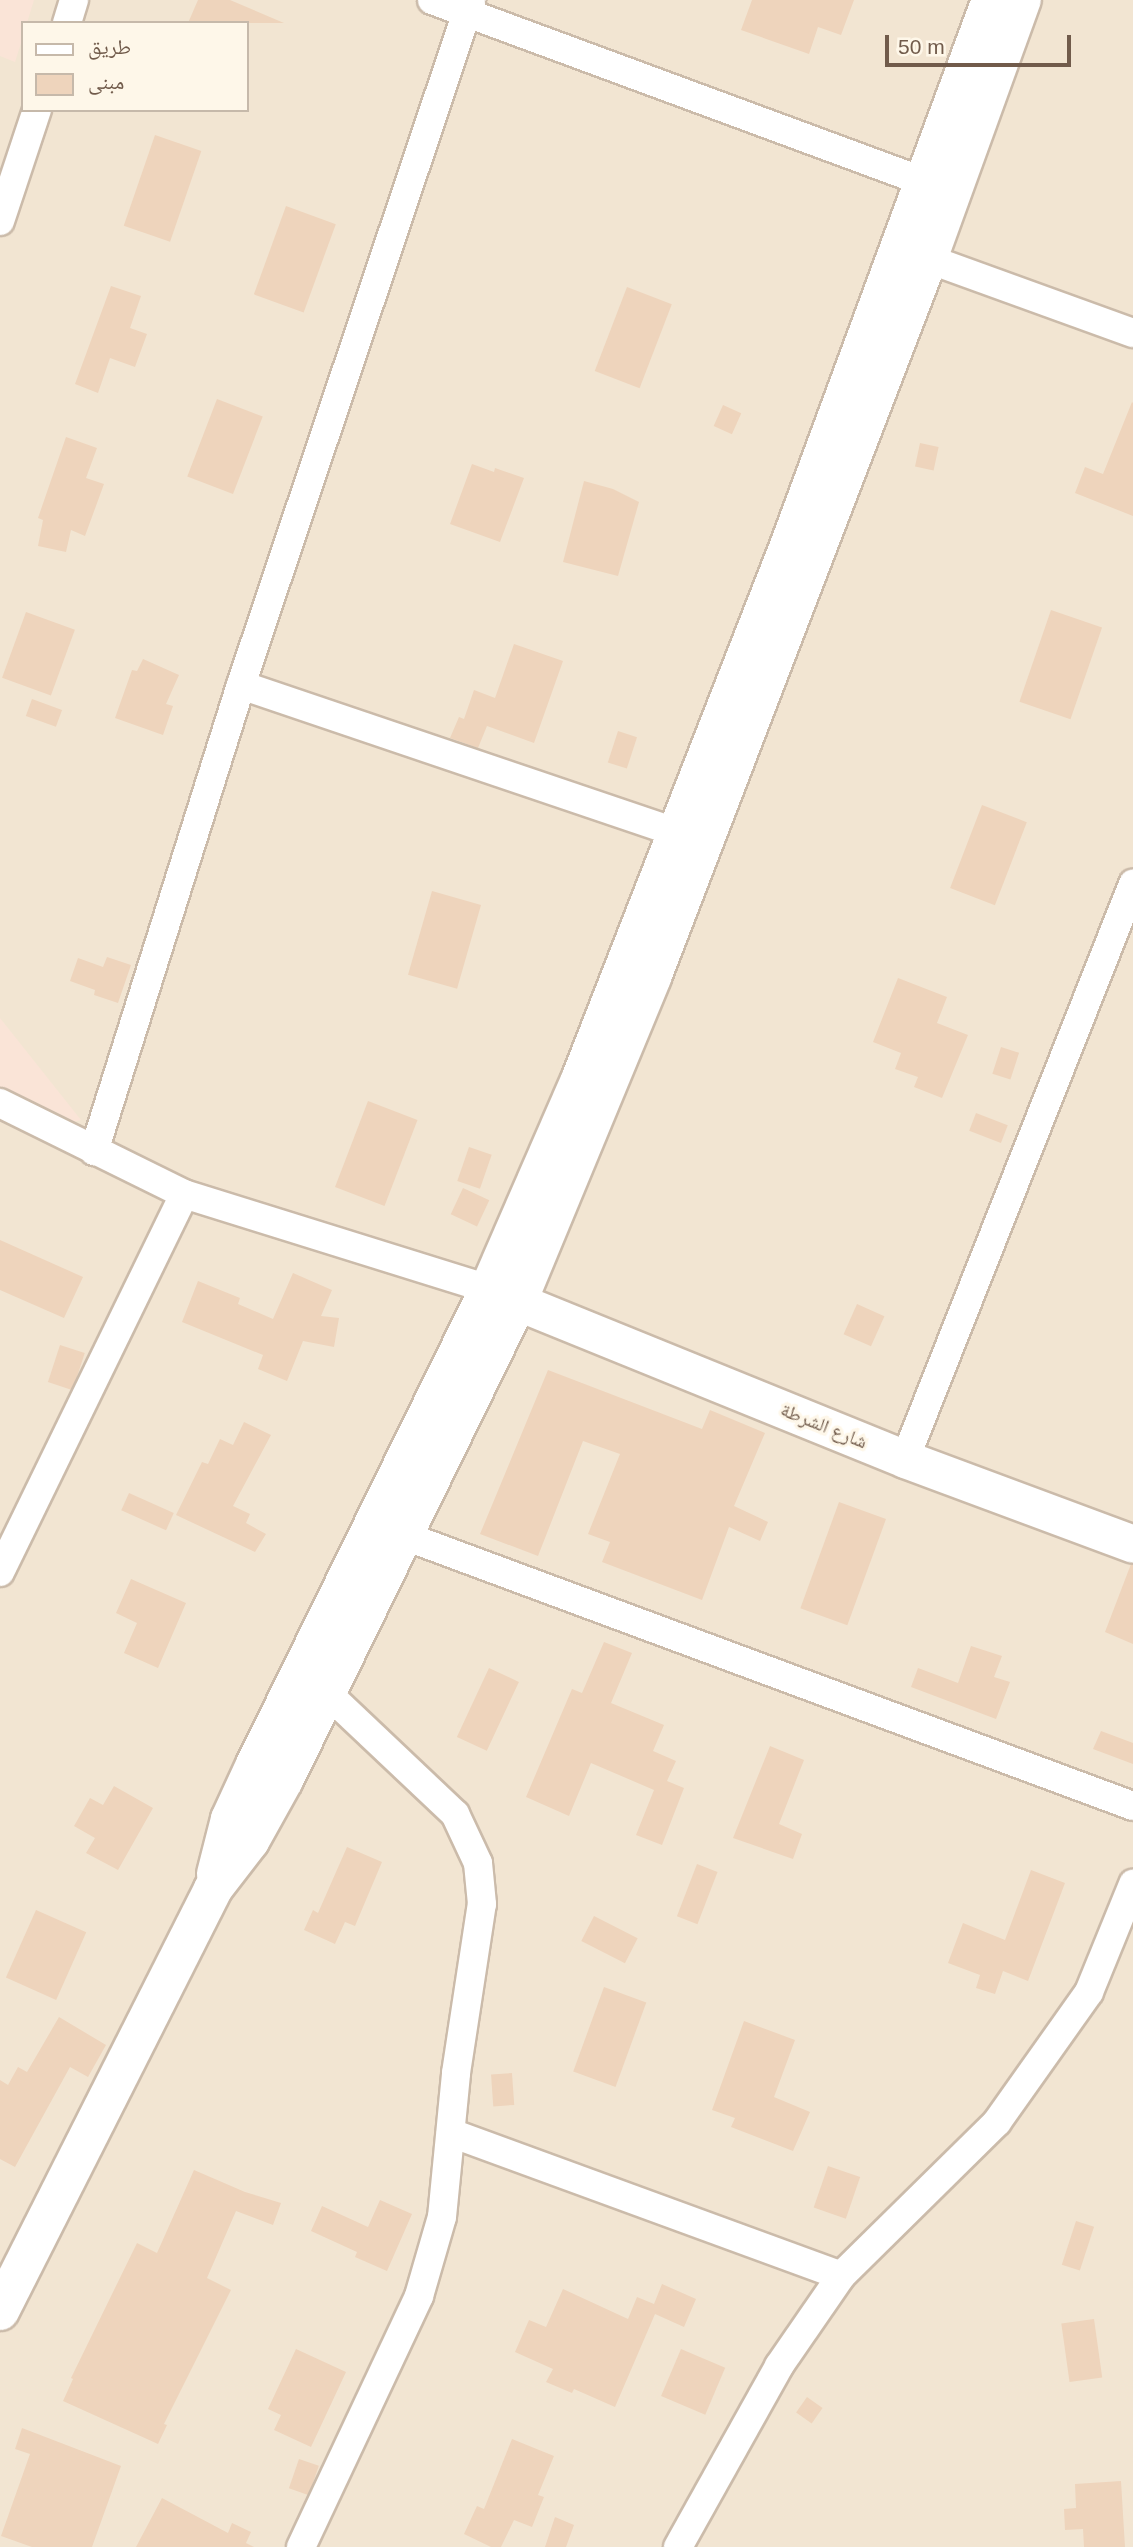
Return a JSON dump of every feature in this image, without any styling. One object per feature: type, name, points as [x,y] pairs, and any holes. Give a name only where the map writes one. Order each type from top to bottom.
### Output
[{"type":"main road","points":[[939,187],[991,0]]},
{"type":"main road","points":[[0,2311],[214,1889],[268,1810],[405,1536],[503,1295],[580,1080],[677,833],[939,187],[1023,0]]},
{"type":"main road","points":[[214,1889],[230,1819],[250,1776],[503,1295],[653,977],[913,254]]},
{"type":"street","points":[[68,21],[74,0]]},
{"type":"street","points":[[432,0],[469,7],[939,187]]},
{"type":"street","points":[[94,1151],[241,685],[469,7]]},
{"type":"street","points":[[0,221],[36,112]]},
{"type":"street","points":[[913,254],[1133,333]]},
{"type":"street","points":[[241,685],[677,833]]},
{"type":"street","points":[[905,1459],[1133,884]]},
{"type":"street","points":[[0,1102],[184,1194],[503,1295]]},
{"type":"street","points":[[0,1572],[184,1194]]},
{"type":"street","name":"شارع الشرطة","points":[[503,1295],[905,1459],[1133,1544]]},
{"type":"street","points":[[405,1536],[1133,1806]]},
{"type":"street","points":[[301,2547],[419,2296],[442,2217],[456,2073],[482,1904],[478,1863],[455,1815],[327,1693]]},
{"type":"street","points":[[678,2547],[779,2365],[841,2276],[997,2122],[1089,1992],[1133,1884]]},
{"type":"street","points":[[451,2133],[841,2276]]},
{"type":"shaded area","points":[[0,0],[1133,0],[1133,2547],[0,2547]]},
{"type":"shaded area","points":[[0,0],[34,0],[28,21],[21,21],[21,43],[15,62],[0,56]]},
{"type":"shaded area","points":[[0,1018],[81,1120],[49,1128],[0,1102]]},
{"type":"building","points":[[198,0],[230,0],[284,23],[248,21],[189,21]]},
{"type":"building","points":[[752,0],[854,0],[841,35],[818,27],[809,54],[741,30]]},
{"type":"building","points":[[155,135],[201,151],[170,242],[124,226]]},
{"type":"building","points":[[286,206],[336,224],[304,312],[254,294]]},
{"type":"building","points":[[111,286],[141,296],[130,328],[147,334],[135,367],[110,358],[98,393],[75,384]]},
{"type":"building","points":[[627,287],[672,304],[640,388],[595,371]]},
{"type":"building","points":[[217,399],[263,417],[233,494],[187,476]]},
{"type":"building","points":[[1132,402],[1133,516],[1075,493],[1085,467],[1103,474]]},
{"type":"building","points":[[723,405],[741,413],[732,434],[714,426]]},
{"type":"building","points":[[66,437],[97,448],[86,478],[104,484],[85,536],[71,530],[66,552],[38,546],[43,520],[38,518]]},
{"type":"building","points":[[920,443],[939,447],[934,470],[915,466]]},
{"type":"building","points":[[472,464],[494,472],[495,468],[524,478],[500,542],[450,524]]},
{"type":"building","points":[[584,481],[613,489],[639,502],[618,576],[563,562]]},
{"type":"building","points":[[1051,610],[1102,628],[1070,719],[1019,702]]},
{"type":"building","points":[[26,612],[75,630],[51,696],[2,678]]},
{"type":"building","points":[[514,644],[563,661],[534,743],[487,726],[478,748],[450,738],[459,717],[464,719],[474,690],[495,698]]},
{"type":"building","points":[[143,659],[179,675],[166,704],[173,706],[163,735],[115,718],[132,670],[137,671]]},
{"type":"building","points":[[32,699],[62,710],[56,727],[26,716]]},
{"type":"building","points":[[618,731],[637,737],[627,769],[608,762]]},
{"type":"building","points":[[982,805],[1027,822],[995,905],[950,888]]},
{"type":"building","points":[[432,891],[481,905],[457,989],[408,975]]},
{"type":"building","points":[[107,957],[131,965],[118,1003],[94,995],[95,990],[70,981],[78,958],[103,967]]},
{"type":"building","points":[[898,978],[947,997],[937,1023],[968,1035],[942,1098],[914,1087],[918,1077],[895,1069],[901,1053],[873,1042]]},
{"type":"building","points":[[1001,1047],[1019,1053],[1010,1080],[992,1074]]},
{"type":"building","points":[[368,1101],[417,1120],[385,1206],[335,1187]]},
{"type":"building","points":[[976,1113],[1008,1125],[1001,1143],[969,1131]]},
{"type":"building","points":[[469,1147],[492,1155],[480,1189],[457,1181]]},
{"type":"building","points":[[463,1188],[489,1200],[477,1227],[451,1214]]},
{"type":"building","points":[[0,1240],[83,1277],[64,1318],[0,1290]]},
{"type":"building","points":[[293,1273],[332,1290],[321,1316],[339,1318],[334,1347],[303,1341],[287,1381],[258,1369],[263,1355],[182,1322],[198,1281],[240,1298],[238,1304],[273,1319]]},
{"type":"building","points":[[857,1304],[884,1316],[871,1346],[844,1334]]},
{"type":"building","points":[[60,1345],[85,1353],[73,1390],[48,1382]]},
{"type":"building","points":[[548,1370],[702,1429],[710,1410],[765,1433],[734,1506],[768,1522],[760,1541],[729,1527],[702,1600],[602,1562],[610,1542],[588,1534],[620,1454],[583,1441],[538,1556],[480,1534]]},
{"type":"building","points":[[244,1422],[271,1435],[233,1506],[250,1514],[246,1523],[266,1534],[255,1552],[176,1515],[202,1462],[208,1464],[220,1439],[233,1445]]},
{"type":"building","points":[[129,1493],[174,1513],[166,1530],[121,1510]]},
{"type":"building","points":[[839,1502],[886,1519],[847,1625],[800,1608]]},
{"type":"building","points":[[1133,1564],[1133,1644],[1105,1632]]},
{"type":"building","points":[[131,1579],[186,1603],[158,1668],[124,1653],[137,1623],[116,1613]]},
{"type":"building","points":[[604,1642],[632,1653],[611,1703],[664,1725],[653,1751],[676,1761],[667,1781],[684,1788],[662,1845],[636,1835],[654,1790],[591,1763],[569,1816],[526,1797],[572,1689],[582,1693]]},
{"type":"building","points":[[971,1646],[1002,1656],[994,1677],[1010,1682],[996,1719],[911,1687],[918,1668],[958,1683]]},
{"type":"building","points":[[489,1668],[519,1682],[487,1751],[457,1737]]},
{"type":"building","points":[[1101,1731],[1133,1743],[1133,1764],[1093,1749]]},
{"type":"building","points":[[770,1746],[804,1760],[779,1824],[802,1834],[793,1859],[733,1838]]},
{"type":"building","points":[[114,1786],[153,1808],[118,1870],[86,1853],[95,1838],[74,1826],[90,1798],[103,1805]]},
{"type":"building","points":[[347,1847],[382,1862],[355,1926],[345,1922],[335,1944],[304,1930],[313,1910],[318,1913]]},
{"type":"building","points":[[697,1864],[718,1872],[697,1924],[677,1916]]},
{"type":"building","points":[[1031,1870],[1065,1883],[1028,1981],[1003,1971],[995,1994],[976,1988],[980,1975],[948,1963],[963,1923],[1005,1940]]},
{"type":"building","points":[[36,1910],[86,1932],[56,2000],[6,1978]]},
{"type":"building","points":[[594,1916],[638,1938],[625,1963],[581,1941]]},
{"type":"building","points":[[604,1987],[646,2002],[616,2087],[573,2072]]},
{"type":"building","points":[[59,2017],[106,2045],[88,2077],[70,2067],[15,2167],[0,2159],[0,2080],[8,2085],[18,2067],[27,2072]]},
{"type":"building","points":[[744,2021],[795,2040],[774,2097],[810,2112],[793,2151],[731,2127],[735,2118],[712,2110]]},
{"type":"building","points":[[512,2073],[514,2105],[493,2106],[491,2074]]},
{"type":"building","points":[[828,2166],[860,2177],[846,2219],[814,2208]]},
{"type":"building","points":[[194,2170],[245,2192],[281,2203],[273,2225],[236,2211],[207,2278],[231,2290],[164,2424],[167,2425],[158,2444],[63,2401],[73,2379],[71,2378],[137,2243],[157,2253]]},
{"type":"building","points":[[380,2200],[412,2214],[387,2271],[355,2257],[357,2252],[311,2231],[322,2206],[368,2227]]},
{"type":"building","points":[[1076,2221],[1094,2227],[1080,2271],[1062,2265]]},
{"type":"building","points":[[662,2284],[696,2299],[684,2327],[655,2314],[615,2407],[574,2389],[572,2393],[546,2382],[553,2369],[515,2352],[529,2320],[546,2327],[563,2289],[628,2319],[637,2297],[654,2304]]},
{"type":"building","points":[[1094,2319],[1102,2377],[1070,2382],[1061,2324]]},
{"type":"building","points":[[296,2349],[346,2372],[311,2447],[274,2430],[281,2415],[268,2409]]},
{"type":"building","points":[[681,2349],[725,2368],[705,2415],[661,2396]]},
{"type":"building","points":[[807,2397],[823,2408],[812,2423],[796,2413]]},
{"type":"building","points":[[22,2428],[121,2466],[92,2547],[32,2547],[1,2536],[30,2454],[15,2449]]},
{"type":"building","points":[[512,2439],[554,2456],[538,2495],[544,2497],[532,2527],[514,2520],[501,2547],[491,2547],[464,2534],[477,2506],[484,2509]]},
{"type":"building","points":[[299,2459],[319,2466],[309,2495],[289,2488]]},
{"type":"building","points":[[1121,2481],[1125,2547],[1084,2547],[1083,2529],[1065,2530],[1064,2509],[1076,2508],[1075,2484]]},
{"type":"building","points":[[162,2498],[228,2533],[232,2523],[251,2532],[246,2543],[254,2547],[136,2547]]},
{"type":"building","points":[[555,2517],[574,2525],[566,2547],[545,2547]]}]
